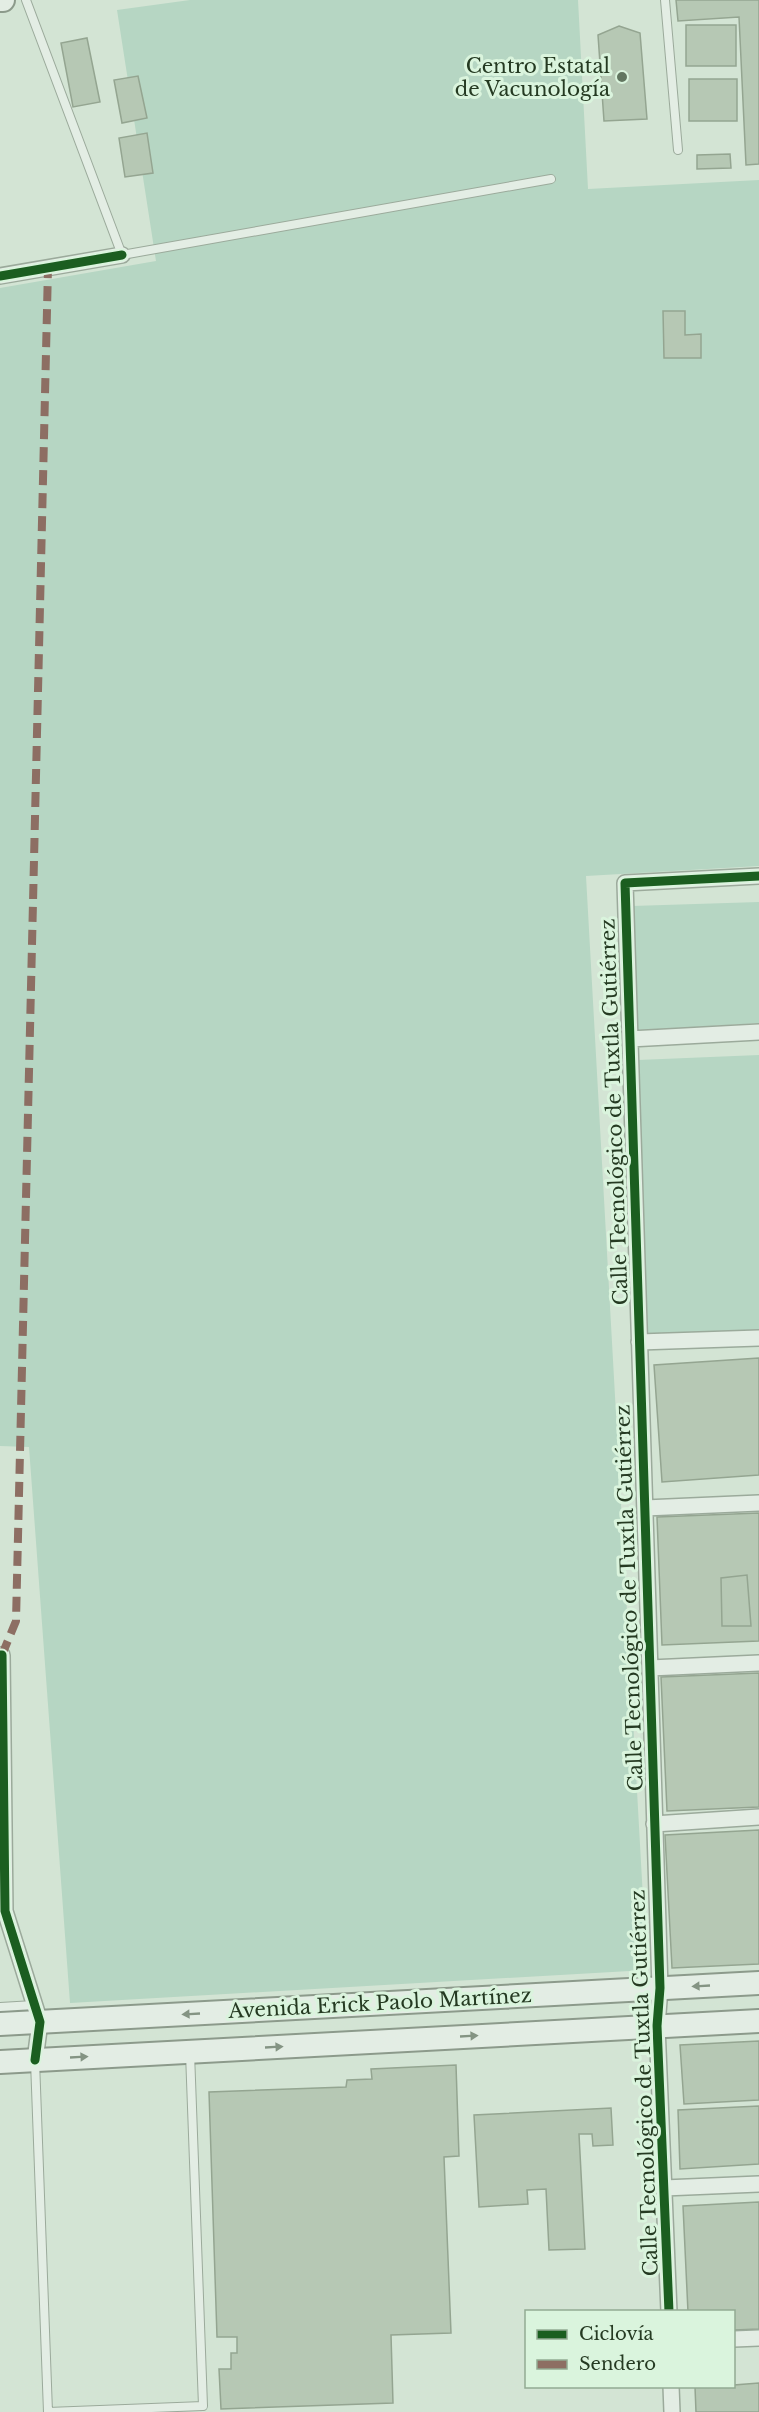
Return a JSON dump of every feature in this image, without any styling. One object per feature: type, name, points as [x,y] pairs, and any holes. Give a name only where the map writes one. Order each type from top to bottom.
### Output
[{"type":"main road","name":"Avenida Erick Paolo Martínez","points":[[0,2024],[37,2014],[759,1983]]},
{"type":"main road","name":"Avenida Erick Paolo Martínez","points":[[0,2062],[759,2021]]},
{"type":"street","points":[[0,276],[123,255]]},
{"type":"street","name":"Calle Tecnológico de Tuxtla Gutiérrez","points":[[669,2310],[657,2026],[660,1988],[625,883],[759,876]]},
{"type":"street","points":[[630,1039],[759,1032]]},
{"type":"street","points":[[639,1341],[759,1338]]},
{"type":"street","points":[[645,1508],[759,1503]]},
{"type":"street","points":[[0,1655],[2,1655],[2,1911],[37,2014],[35,2060]]},
{"type":"street","points":[[650,1668],[759,1663]]},
{"type":"street","points":[[654,1824],[759,1817]]},
{"type":"street","points":[[664,2188],[759,2184]]},
{"type":"street","points":[[735,2339],[759,2338]]},
{"type":"street","points":[[671,2388],[672,2412]]},
{"type":"lane","points":[[26,0],[123,255],[551,179]]},
{"type":"lane","points":[[665,0],[678,150]]},
{"type":"lane","points":[[0,2007],[37,2014]]},
{"type":"lane","points":[[35,2060],[48,2412],[203,2406],[190,2052]]},
{"type":"green space","points":[[190,0],[578,0],[588,189],[759,180],[759,866],[586,876],[647,1970],[70,2003],[29,1447],[0,1446],[0,288],[156,261],[117,10]]},
{"type":"green space","points":[[759,902],[759,1023],[636,1031],[632,906]]},
{"type":"green space","points":[[759,1055],[759,1332],[644,1336],[638,1308],[638,1060]]},
{"type":"building","points":[[676,0],[759,0],[759,164],[746,165],[739,17],[678,21]]},
{"type":"building","points":[[686,25],[736,25],[736,66],[686,66]]},
{"type":"building","name":"Centro Estatal de Vacunología","points":[[619,26],[640,33],[647,119],[604,121],[598,35]]},
{"type":"building","points":[[87,38],[100,102],[73,107],[61,43]]},
{"type":"building","points":[[138,76],[147,118],[122,123],[114,80]]},
{"type":"building","points":[[689,79],[737,79],[737,121],[689,121]]},
{"type":"building","points":[[147,133],[153,173],[125,177],[119,138]]},
{"type":"building","points":[[730,154],[731,168],[697,169],[697,155]]},
{"type":"building","points":[[663,311],[685,311],[685,335],[701,334],[701,358],[664,358]]},
{"type":"building","points":[[759,1358],[759,1475],[662,1482],[654,1365]]},
{"type":"building","points":[[759,1513],[759,1641],[662,1645],[657,1517]]},
{"type":"building","points":[[747,1575],[751,1626],[722,1626],[721,1578]]},
{"type":"building","points":[[759,1673],[759,1807],[667,1811],[661,1677]]},
{"type":"building","points":[[759,1830],[759,1964],[672,1968],[665,1835]]},
{"type":"building","points":[[759,2041],[759,2100],[684,2104],[680,2045]]},
{"type":"building","points":[[456,2065],[459,2156],[444,2157],[451,2333],[391,2335],[393,2403],[221,2409],[219,2369],[231,2369],[231,2353],[237,2353],[237,2337],[217,2337],[209,2092],[346,2087],[347,2080],[372,2079],[371,2069]]},
{"type":"building","points":[[759,2106],[759,2164],[680,2169],[678,2110]]},
{"type":"building","points":[[611,2108],[613,2145],[593,2146],[592,2134],[579,2134],[585,2249],[549,2250],[546,2189],[527,2190],[528,2204],[479,2207],[474,2115]]},
{"type":"building","points":[[759,2202],[759,2329],[735,2330],[735,2310],[688,2310],[683,2206]]},
{"type":"building","points":[[759,2383],[759,2412],[696,2412],[695,2388],[735,2388],[735,2385]]},
{"type":"marked path","points":[[2,1655],[16,1621],[48,268]]},
{"type":"cycle path","points":[[0,276],[122,255]]},
{"type":"cycle path","points":[[669,2310],[657,2026],[660,1988],[625,883],[759,876]]},
{"type":"cycle path","points":[[0,1655],[2,1655],[5,1911],[40,2022],[35,2060]]},
{"type":"place","name":"Centro Estatal de Vacunología","points":[[622,77]]}]
